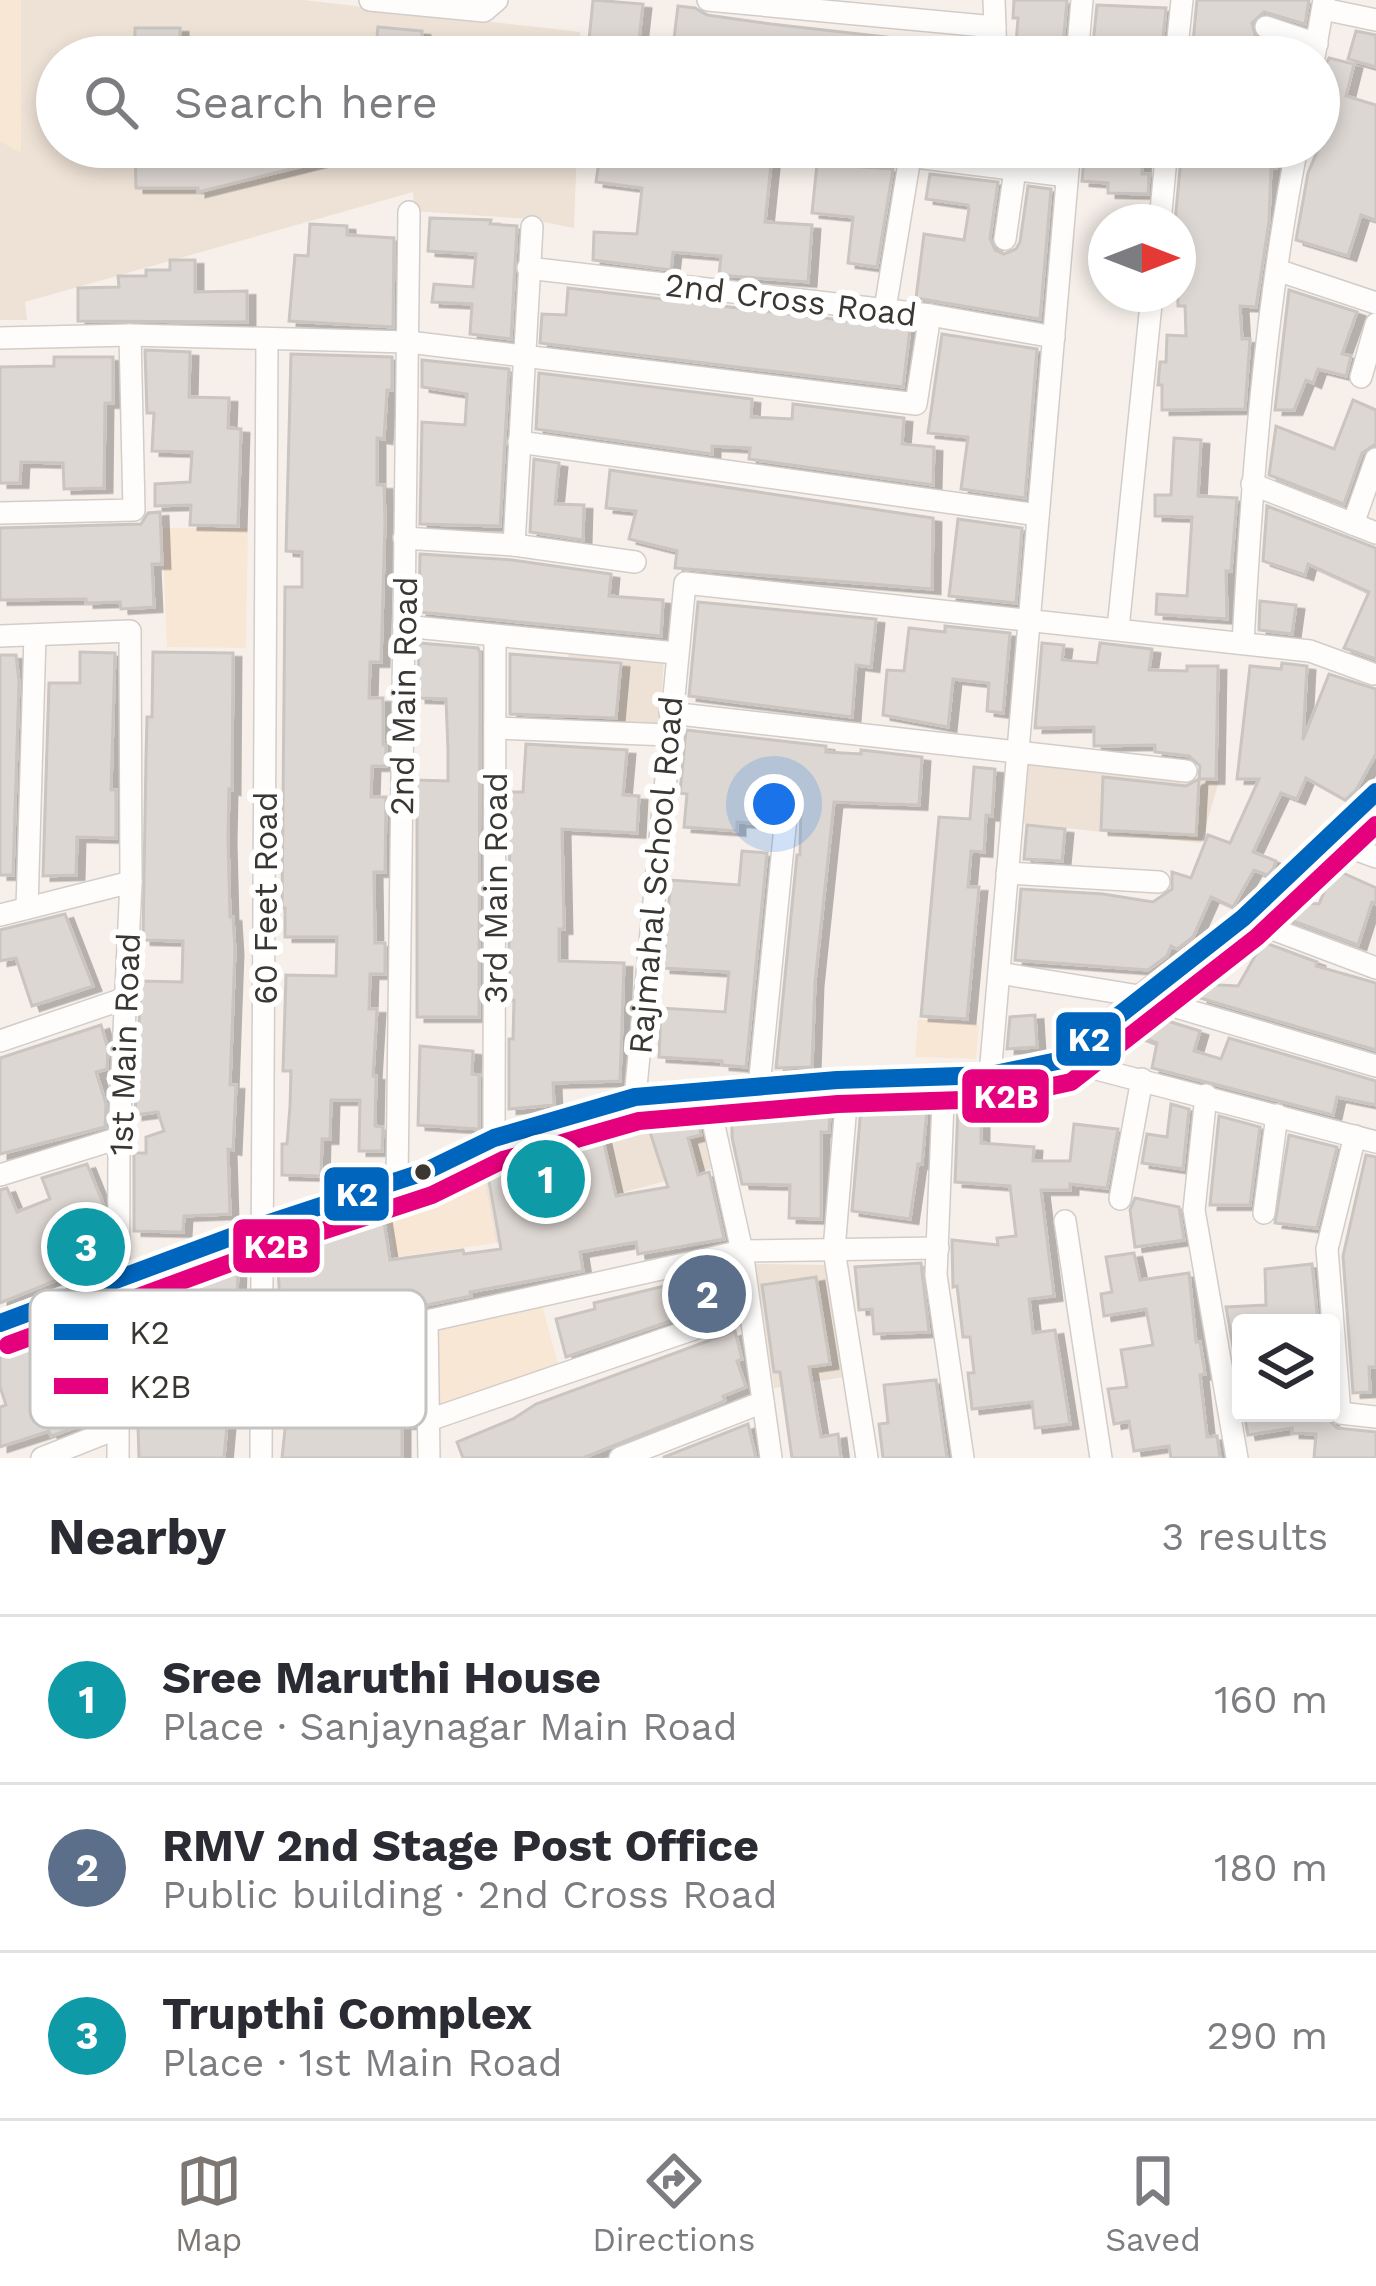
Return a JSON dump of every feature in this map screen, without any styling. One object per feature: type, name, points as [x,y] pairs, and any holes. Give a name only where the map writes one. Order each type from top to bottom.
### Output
[{"type":"street","points":[[370,0],[484,10],[497,0]]},
{"type":"street","points":[[708,0],[995,27]]},
{"type":"street","points":[[994,0],[995,36]]},
{"type":"street","points":[[1079,36],[1082,0]]},
{"type":"street","points":[[1179,36],[1182,0]]},
{"type":"street","points":[[1318,36],[1324,4],[1376,20]]},
{"type":"street","points":[[1266,27],[1286,36]]},
{"type":"street","points":[[885,309],[908,168]]},
{"type":"street","points":[[1004,168],[1005,239]]},
{"type":"street","points":[[1031,168],[1067,176]]},
{"type":"street","points":[[990,1075],[1068,168]]},
{"type":"street","points":[[1162,204],[1165,168]]},
{"type":"street","points":[[1243,643],[1252,484],[1294,168]]},
{"type":"street","name":"2nd Main Road","points":[[397,1181],[409,212]]},
{"type":"street","points":[[514,545],[532,227]]},
{"type":"street","name":"2nd Cross Road","points":[[528,268],[885,309],[1054,337]]},
{"type":"street","points":[[1277,270],[1376,303]]},
{"type":"street","points":[[1118,629],[1150,312]]},
{"type":"street","points":[[0,338],[130,334],[409,342],[916,404],[930,315]]},
{"type":"street","points":[[1361,377],[1376,324]]},
{"type":"street","points":[[0,513],[134,510],[130,334]]},
{"type":"street","name":"60 Feet Road","points":[[262,1290],[268,339]]},
{"type":"street","points":[[520,442],[1038,514]]},
{"type":"street","points":[[1353,524],[1376,459]]},
{"type":"street","points":[[1252,484],[1376,533]]},
{"type":"street","points":[[404,538],[514,545],[635,562]]},
{"type":"street","name":"Rajmahal School Road","points":[[635,1097],[685,583],[1029,618]]},
{"type":"street","points":[[1029,618],[1310,651],[1373,674]]},
{"type":"street","points":[[404,626],[676,653]]},
{"type":"street","name":"1st Main Road","points":[[35,635],[130,631],[131,882],[119,1138],[118,1290]]},
{"type":"street","points":[[0,636],[35,635],[27,908]]},
{"type":"street","name":"3rd Main Road","points":[[494,1138],[495,637]]},
{"type":"street","points":[[495,728],[669,724],[1186,771]]},
{"type":"street","points":[[1062,1060],[1244,918],[1376,792]]},
{"type":"street","points":[[759,1087],[787,807]]},
{"type":"street","points":[[1328,838],[1376,856]]},
{"type":"street","points":[[1007,873],[1159,882]]},
{"type":"street","points":[[0,915],[131,882]]},
{"type":"street","points":[[1244,918],[1376,968]]},
{"type":"street","points":[[999,973],[1139,996],[1376,1066]]},
{"type":"street","points":[[0,1041],[124,999]]},
{"type":"street","points":[[91,1290],[263,1225],[436,1168],[494,1138],[635,1097],[848,1080],[990,1075],[1062,1060],[1365,1139],[1327,1249],[1340,1413],[1376,1417]]},
{"type":"street","points":[[944,1077],[936,1275],[963,1458]]},
{"type":"street","points":[[1120,1199],[1142,1079]]},
{"type":"street","points":[[848,1080],[834,1250],[867,1458]]},
{"type":"street","points":[[706,1090],[742,1251],[772,1458]]},
{"type":"street","points":[[1206,1095],[1194,1210],[1237,1458]]},
{"type":"street","points":[[1264,1213],[1277,1115]]},
{"type":"street","points":[[0,1175],[119,1138]]},
{"type":"street","points":[[1065,1221],[1101,1458]]},
{"type":"street","points":[[429,1458],[427,1321],[742,1251],[938,1249]]},
{"type":"street","points":[[429,1420],[749,1310]]},
{"type":"street","points":[[0,1323],[30,1312]]},
{"type":"street","points":[[620,1458],[763,1402]]},
{"type":"street","points":[[42,1458],[118,1428]]},
{"type":"street","name":"1st Main Road","points":[[118,1428],[118,1458]]},
{"type":"street","name":"60 Feet Road","points":[[261,1428],[261,1458]]},
{"type":"shaded area","points":[[0,0],[304,0],[580,32],[580,36],[36,36],[36,168],[576,168],[574,228],[528,219],[414,211],[413,192],[25,302],[27,320],[0,320]]},
{"type":"shaded area","points":[[0,0],[21,0],[21,153],[0,141]]},
{"type":"shaded area","points":[[162,528],[248,528],[246,648],[167,647]]},
{"type":"shaded area","points":[[569,652],[664,660],[659,731],[564,724]]},
{"type":"shaded area","points":[[1027,760],[1219,781],[1201,843],[1021,823]]},
{"type":"shaded area","points":[[918,1019],[979,1025],[976,1059],[915,1057]]},
{"type":"shaded area","points":[[702,1101],[718,1167],[531,1217],[535,1237],[496,1243],[481,1162],[628,1115]]},
{"type":"shaded area","points":[[481,1162],[496,1243],[396,1257],[385,1202]]},
{"type":"shaded area","points":[[755,1264],[827,1265],[845,1377],[774,1388]]},
{"type":"shaded area","points":[[542,1305],[560,1371],[435,1412],[434,1331]]},
{"type":"building","points":[[593,0],[643,4],[639,36],[589,36]]},
{"type":"building","points":[[1014,0],[1067,0],[1064,36],[1017,36],[1018,18],[1013,18]]},
{"type":"building","points":[[1197,0],[1309,0],[1305,24],[1264,12],[1252,23],[1255,36],[1194,36]]},
{"type":"building","points":[[1097,5],[1166,8],[1163,36],[1094,36]]},
{"type":"building","points":[[678,6],[707,15],[877,36],[674,36]]},
{"type":"building","points":[[378,27],[422,31],[422,36],[377,36]]},
{"type":"building","points":[[135,28],[180,28],[180,36],[135,36]]},
{"type":"building","points":[[1356,31],[1376,35],[1376,67],[1348,59]]},
{"type":"building","points":[[1340,61],[1354,64],[1346,96],[1376,105],[1376,220],[1361,215],[1348,256],[1296,240],[1310,168],[1340,168]]},
{"type":"building","points":[[136,168],[295,168],[198,192],[198,188],[136,188]]},
{"type":"building","points":[[598,168],[771,168],[765,222],[812,225],[808,282],[719,275],[721,256],[673,252],[671,270],[593,260],[594,232],[637,234],[642,188],[596,182]]},
{"type":"building","points":[[817,168],[893,169],[877,267],[848,263],[853,217],[812,213]]},
{"type":"building","points":[[1083,168],[1142,168],[1142,174],[1149,174],[1148,194],[1108,193],[1108,183],[1082,181]]},
{"type":"building","points":[[1180,168],[1271,168],[1269,221],[1256,307],[1240,306],[1242,339],[1250,339],[1245,409],[1162,410],[1162,385],[1158,385],[1160,362],[1166,362],[1167,335],[1186,336],[1185,312],[1196,312],[1196,204],[1177,204]]},
{"type":"building","points":[[930,174],[998,182],[990,238],[995,250],[1004,254],[1020,242],[1028,186],[1051,189],[1040,319],[916,298],[924,234],[964,240],[969,209],[968,205],[926,199]]},
{"type":"building","points":[[430,218],[517,226],[511,339],[470,334],[472,304],[432,302],[434,284],[473,287],[476,254],[428,251]]},
{"type":"building","points":[[310,224],[347,226],[347,235],[394,238],[393,327],[289,321],[295,255],[308,256]]},
{"type":"building","points":[[170,260],[195,260],[195,292],[247,291],[247,322],[78,321],[78,288],[119,287],[118,276],[170,270]]},
{"type":"building","points":[[568,288],[910,328],[903,387],[540,343],[542,314],[566,315]]},
{"type":"building","points":[[1289,290],[1357,312],[1342,354],[1351,356],[1346,376],[1318,369],[1313,383],[1306,380],[1294,410],[1275,410]]},
{"type":"building","points":[[942,334],[1037,349],[1025,498],[961,489],[968,437],[928,433]]},
{"type":"building","points":[[145,350],[190,352],[189,397],[229,398],[228,428],[241,429],[238,526],[190,525],[191,505],[155,506],[155,484],[190,482],[192,452],[152,451],[154,413],[147,413]]},
{"type":"building","points":[[291,354],[392,357],[384,439],[377,438],[377,485],[384,485],[385,522],[381,662],[370,662],[369,698],[383,698],[386,745],[386,766],[372,766],[371,797],[386,797],[385,872],[374,872],[375,943],[385,943],[385,974],[370,974],[369,1009],[377,1009],[373,1076],[375,1126],[383,1127],[382,1151],[359,1151],[360,1100],[331,1100],[330,1139],[322,1139],[321,1176],[282,1175],[291,1071],[283,1071],[286,975],[336,976],[337,937],[285,937],[282,908],[285,587],[302,587],[302,552],[286,551]]},
{"type":"building","points":[[54,357],[113,357],[113,403],[105,403],[104,488],[64,489],[63,463],[21,462],[20,483],[0,483],[0,367],[54,366]]},
{"type":"building","points":[[422,360],[509,369],[500,526],[420,524],[422,422],[465,425],[467,394],[422,387]]},
{"type":"building","points":[[539,373],[752,399],[751,417],[792,419],[793,404],[904,418],[902,444],[934,447],[933,485],[749,459],[750,448],[712,446],[712,454],[536,429]]},
{"type":"building","points":[[1353,400],[1376,410],[1376,444],[1362,453],[1344,504],[1269,475],[1276,426],[1334,449]]},
{"type":"building","points":[[1174,438],[1201,440],[1198,496],[1237,498],[1231,571],[1226,571],[1227,619],[1156,614],[1157,594],[1187,596],[1192,517],[1155,516],[1155,495],[1171,495]]},
{"type":"building","points":[[534,459],[559,463],[555,504],[584,505],[583,540],[530,532]]},
{"type":"building","points":[[610,470],[933,518],[932,589],[675,568],[677,551],[629,539],[636,511],[606,508]]},
{"type":"building","points":[[1267,506],[1376,548],[1376,659],[1344,648],[1369,592],[1308,564],[1305,575],[1263,561]]},
{"type":"building","points":[[160,512],[162,564],[152,564],[154,607],[121,609],[120,602],[86,603],[86,599],[0,600],[0,528],[141,524],[148,513]]},
{"type":"building","points":[[958,519],[1022,528],[1016,603],[949,596]]},
{"type":"building","points":[[420,554],[512,560],[611,574],[609,596],[663,600],[661,636],[419,612]]},
{"type":"building","points":[[1260,601],[1296,605],[1292,634],[1259,630]]},
{"type":"building","points":[[698,602],[876,619],[871,667],[856,665],[852,717],[689,696]]},
{"type":"building","points":[[945,626],[1010,633],[1003,713],[987,711],[989,683],[953,679],[948,727],[883,715],[887,670],[904,671],[909,628],[945,632]]},
{"type":"building","points":[[419,643],[478,648],[480,653],[479,1017],[417,1017],[417,780],[448,781],[446,699],[418,698]]},
{"type":"building","points":[[1042,643],[1064,645],[1062,660],[1097,663],[1100,643],[1152,649],[1149,670],[1218,666],[1216,779],[1199,779],[1200,766],[1189,756],[1155,752],[1155,745],[1094,746],[1094,727],[1035,728]]},
{"type":"building","points":[[80,652],[115,653],[111,790],[116,790],[116,838],[77,837],[76,875],[43,876],[49,683],[80,683]]},
{"type":"building","points":[[153,652],[233,653],[228,838],[235,950],[230,1085],[236,1085],[233,1150],[228,1149],[230,1214],[184,1216],[183,1232],[134,1231],[134,1153],[146,1153],[146,1137],[164,1131],[158,1112],[135,1115],[141,981],[182,982],[183,941],[143,940],[147,717],[152,717]]},
{"type":"building","points":[[510,654],[621,663],[616,718],[510,714]]},
{"type":"building","points":[[0,655],[16,655],[19,682],[13,875],[0,875]]},
{"type":"building","points":[[1282,663],[1307,666],[1303,740],[1329,674],[1376,689],[1376,754],[1356,790],[1345,800],[1306,778],[1297,799],[1281,793],[1253,852],[1276,861],[1273,869],[1267,875],[1254,870],[1233,907],[1211,897],[1193,937],[1177,949],[1171,946],[1167,956],[1148,970],[1015,960],[1021,889],[1153,902],[1172,889],[1172,872],[1191,878],[1208,835],[1230,843],[1259,779],[1237,779],[1250,666],[1281,669]]},
{"type":"building","points":[[686,730],[826,746],[826,752],[861,754],[861,750],[922,757],[919,805],[834,802],[815,982],[812,1067],[776,1068],[800,855],[801,802],[790,792],[780,794],[772,804],[770,824],[737,822],[737,831],[684,827],[687,794],[680,793]]},
{"type":"building","points":[[526,744],[627,750],[623,795],[639,796],[637,833],[562,829],[564,929],[559,929],[559,961],[624,963],[620,1081],[553,1083],[554,1105],[509,1109],[514,1000],[509,964],[510,792],[523,792]]},
{"type":"building","points":[[974,767],[995,769],[984,852],[971,851],[968,887],[979,887],[967,1019],[921,1016],[939,817],[970,819]]},
{"type":"building","points":[[1103,777],[1186,786],[1199,779],[1196,835],[1101,830]]},
{"type":"building","points":[[1027,825],[1065,829],[1062,861],[1024,859]]},
{"type":"building","points":[[742,851],[767,853],[746,1067],[659,1057],[661,1008],[725,1012],[729,972],[663,968],[671,880],[739,885]]},
{"type":"building","points":[[1334,869],[1376,888],[1376,904],[1372,902],[1358,945],[1277,915],[1284,902],[1319,904]]},
{"type":"building","points":[[65,914],[93,986],[32,1006],[16,958],[0,961],[0,930]]},
{"type":"building","points":[[1263,942],[1317,962],[1316,966],[1376,983],[1376,1050],[1200,998],[1201,984],[1238,986]]},
{"type":"building","points":[[1142,1013],[1200,1031],[1194,1051],[1221,1059],[1229,1038],[1376,1081],[1376,1105],[1337,1097],[1333,1115],[1152,1068],[1157,1043],[1128,1032]]},
{"type":"building","points":[[1035,1015],[1037,1047],[1007,1049],[1010,1017]]},
{"type":"building","points":[[101,1025],[108,1049],[107,1069],[96,1072],[106,1104],[105,1127],[0,1154],[0,1058]]},
{"type":"building","points":[[420,1046],[473,1051],[472,1074],[479,1075],[479,1129],[418,1125]]},
{"type":"building","points":[[896,1094],[928,1098],[922,1164],[918,1164],[910,1219],[852,1211],[862,1096],[896,1100]]},
{"type":"building","points":[[831,1096],[829,1132],[821,1132],[821,1219],[789,1218],[790,1185],[742,1184],[732,1137],[732,1106],[795,1107],[795,1099]]},
{"type":"building","points":[[1171,1104],[1189,1109],[1183,1169],[1142,1163],[1147,1134],[1167,1137]]},
{"type":"building","points":[[694,1107],[701,1135],[688,1138],[698,1175],[709,1172],[724,1239],[638,1254],[636,1242],[580,1252],[583,1271],[426,1305],[426,1290],[279,1290],[277,1246],[322,1233],[321,1227],[383,1216],[390,1260],[501,1249],[487,1170],[518,1164],[516,1154],[601,1131],[616,1196],[668,1187],[645,1117]]},
{"type":"building","points":[[958,1107],[981,1107],[981,1143],[1034,1147],[1033,1161],[1070,1161],[1074,1124],[1118,1129],[1107,1188],[1070,1184],[1070,1190],[1041,1190],[1054,1296],[1029,1299],[1033,1333],[1055,1330],[1070,1424],[1035,1428],[1032,1402],[972,1409],[970,1337],[963,1337],[957,1286],[953,1287],[952,1240],[998,1245],[997,1238],[1016,1236],[1010,1186],[955,1182]]},
{"type":"building","points":[[1219,1116],[1260,1127],[1250,1205],[1210,1205]]},
{"type":"building","points":[[1289,1135],[1337,1147],[1317,1228],[1275,1223]]},
{"type":"building","points":[[1366,1155],[1376,1157],[1376,1367],[1369,1367],[1370,1392],[1353,1393],[1343,1256]]},
{"type":"building","points":[[87,1164],[104,1206],[104,1261],[0,1303],[0,1190],[7,1188],[17,1212],[50,1199],[42,1178]]},
{"type":"building","points":[[1135,1198],[1179,1207],[1184,1240],[1135,1247],[1130,1210]]},
{"type":"building","points":[[1134,1253],[1140,1280],[1189,1273],[1196,1342],[1200,1342],[1205,1374],[1200,1375],[1207,1437],[1217,1436],[1220,1458],[1171,1458],[1169,1446],[1134,1451],[1129,1421],[1114,1424],[1108,1389],[1127,1387],[1121,1350],[1153,1345],[1146,1309],[1104,1316],[1101,1294],[1112,1292],[1106,1257]]},
{"type":"building","points":[[921,1263],[929,1332],[874,1334],[872,1309],[859,1310],[855,1267]]},
{"type":"building","points":[[1312,1264],[1317,1314],[1232,1314],[1232,1341],[1226,1307],[1266,1305],[1265,1269]]},
{"type":"building","points":[[238,1268],[237,1290],[200,1290],[200,1273]]},
{"type":"building","points":[[727,1271],[734,1299],[566,1357],[556,1319],[595,1309],[594,1303]]},
{"type":"building","points":[[816,1277],[830,1364],[809,1367],[821,1437],[838,1434],[841,1458],[792,1458],[780,1372],[774,1372],[762,1285]]},
{"type":"building","points":[[735,1331],[742,1359],[737,1361],[746,1387],[723,1396],[725,1401],[583,1458],[463,1458],[457,1442],[536,1404]]},
{"type":"building","points":[[30,1337],[30,1428],[74,1428],[0,1447],[0,1407],[6,1405],[0,1387],[0,1349]]},
{"type":"building","points":[[936,1380],[947,1458],[883,1458],[879,1424],[888,1423],[884,1385]]},
{"type":"building","points":[[1246,1422],[1331,1422],[1337,1428],[1376,1432],[1376,1458],[1314,1458],[1316,1434],[1292,1433],[1292,1428],[1248,1435]]},
{"type":"building","points":[[748,1424],[756,1458],[664,1458],[664,1457]]},
{"type":"building","points":[[138,1428],[227,1428],[224,1458],[139,1458]]},
{"type":"building","points":[[285,1428],[402,1428],[402,1458],[282,1458]]},
{"type":"transit line","name":"K2","points":[[89,1290],[424,1172],[494,1138],[635,1097],[837,1080],[990,1075],[1062,1060],[1243,918],[1376,792]]},
{"type":"transit line","name":"K2B","points":[[157,1290],[432,1195],[503,1160],[639,1121],[838,1104],[993,1099],[1071,1082],[1257,937],[1376,825]]},
{"type":"transit line","name":"K2","points":[[0,1323],[30,1312]]},
{"type":"transit line","name":"K2B","points":[[8,1345],[30,1337]]},
{"type":"place","name":"Sree Maruthi House","points":[[546,1179]]},
{"type":"place","name":"Trupthi Complex","points":[[86,1247]]},
{"type":"place","name":"RMV 2nd Stage Post Office","points":[[707,1294]]}]
